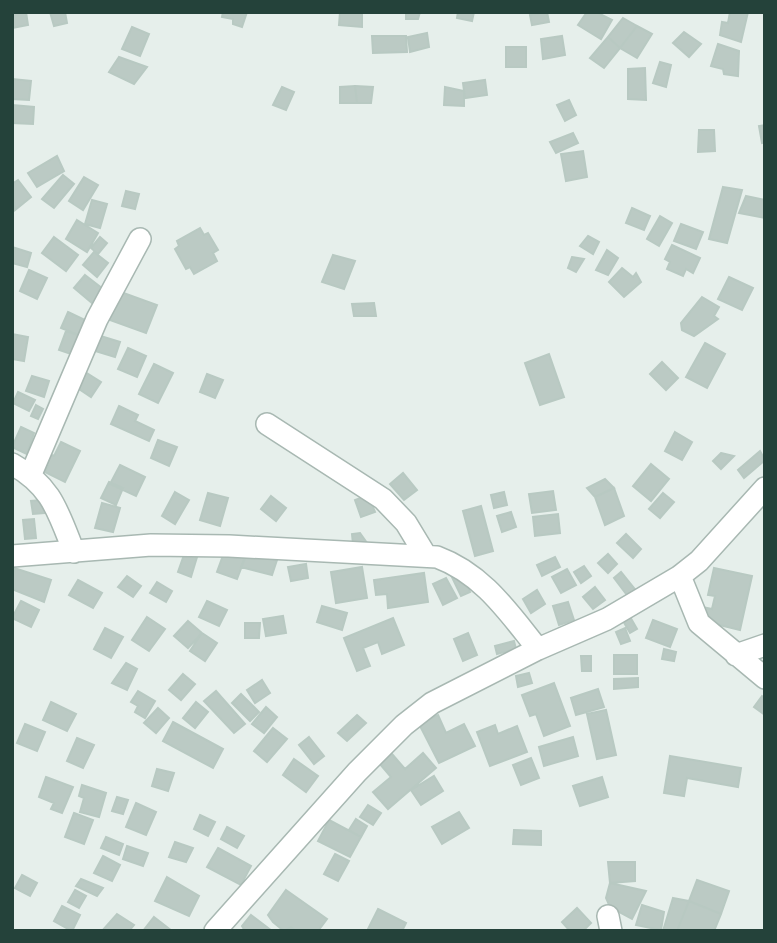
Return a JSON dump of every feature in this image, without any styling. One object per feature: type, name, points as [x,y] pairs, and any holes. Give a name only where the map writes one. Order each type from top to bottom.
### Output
[{"type":"street","points":[[31,474],[92,330],[140,239]]},
{"type":"street","points":[[267,424],[383,499],[406,523],[426,556]]},
{"type":"street","points":[[12,464],[31,474],[55,503],[74,552]]},
{"type":"street","points":[[215,931],[357,772],[404,725],[432,703],[538,649],[607,619],[680,576],[699,561],[765,488]]},
{"type":"street","points":[[12,556],[151,545],[229,545],[321,553],[426,556],[460,566],[483,584],[538,649]]},
{"type":"street","points":[[680,576],[699,623],[765,678]]},
{"type":"street","points":[[736,655],[765,645]]},
{"type":"building","points":[[12,12],[26,12],[28,25],[12,28]]},
{"type":"building","points":[[50,12],[65,12],[67,23],[54,26]]},
{"type":"building","points":[[223,12],[247,12],[242,27],[233,24],[233,19],[222,17]]},
{"type":"building","points":[[340,12],[362,12],[362,27],[339,25]]},
{"type":"building","points":[[406,12],[420,12],[418,19],[406,19]]},
{"type":"building","points":[[458,12],[474,12],[472,21],[457,18]]},
{"type":"building","points":[[547,12],[549,22],[532,25],[530,15]]},
{"type":"building","points":[[587,12],[596,12],[612,20],[601,39],[578,25]]},
{"type":"building","points":[[730,12],[748,12],[741,42],[720,35],[722,22],[728,23]]},
{"type":"building","points":[[623,18],[637,26],[620,48],[608,37]]},
{"type":"building","points":[[637,26],[652,34],[637,58],[620,48]]},
{"type":"building","points":[[132,27],[149,34],[140,56],[122,49]]},
{"type":"building","points":[[684,32],[701,44],[689,57],[673,43]]},
{"type":"building","points":[[427,33],[429,47],[410,52],[408,37]]},
{"type":"building","points":[[372,36],[406,36],[407,52],[373,53]]},
{"type":"building","points":[[562,36],[565,55],[543,59],[541,39]]},
{"type":"building","points":[[608,37],[620,48],[604,68],[590,58]]},
{"type":"building","points":[[718,44],[739,51],[738,76],[724,74],[723,69],[711,66]]},
{"type":"building","points":[[506,47],[526,47],[526,67],[506,67]]},
{"type":"building","points":[[119,57],[147,67],[134,84],[109,72]]},
{"type":"building","points":[[660,62],[671,65],[666,87],[653,83]]},
{"type":"building","points":[[645,68],[646,100],[628,99],[628,69]]},
{"type":"building","points":[[12,79],[31,81],[29,100],[12,99]]},
{"type":"building","points":[[485,80],[487,95],[465,98],[463,83]]},
{"type":"building","points":[[355,86],[357,103],[340,103],[340,87]]},
{"type":"building","points":[[355,86],[373,87],[371,103],[357,103]]},
{"type":"building","points":[[282,87],[294,92],[286,110],[273,105]]},
{"type":"building","points":[[445,87],[464,91],[464,106],[444,105]]},
{"type":"building","points":[[569,100],[576,115],[565,121],[557,105]]},
{"type":"building","points":[[12,105],[34,107],[33,124],[12,123]]},
{"type":"building","points":[[765,125],[765,142],[762,143],[759,126]]},
{"type":"building","points":[[699,130],[714,130],[715,151],[698,152]]},
{"type":"building","points":[[573,133],[578,143],[556,153],[550,142]]},
{"type":"building","points":[[583,151],[587,177],[566,181],[561,154]]},
{"type":"building","points":[[57,156],[64,171],[37,187],[28,173]]},
{"type":"building","points":[[63,175],[74,184],[54,208],[42,199]]},
{"type":"building","points":[[84,177],[98,185],[83,210],[69,201]]},
{"type":"building","points":[[18,180],[31,197],[15,210],[12,184]]},
{"type":"building","points":[[723,187],[742,190],[727,243],[709,239]]},
{"type":"building","points":[[126,191],[139,194],[135,209],[122,206]]},
{"type":"building","points":[[746,196],[765,200],[765,218],[739,213]]},
{"type":"building","points":[[92,200],[107,204],[100,228],[85,224]]},
{"type":"building","points":[[632,208],[650,216],[644,230],[626,223]]},
{"type":"building","points":[[660,216],[672,223],[659,246],[647,239]]},
{"type":"building","points":[[77,220],[98,233],[87,252],[66,239]]},
{"type":"building","points":[[681,224],[703,232],[696,249],[674,241]]},
{"type":"building","points":[[200,228],[204,235],[208,233],[218,250],[213,253],[217,261],[194,274],[190,267],[186,269],[175,249],[179,246],[177,241]]},
{"type":"building","points":[[588,236],[599,242],[593,254],[580,246]]},
{"type":"building","points":[[54,237],[78,255],[66,271],[42,253]]},
{"type":"building","points":[[100,237],[107,243],[98,254],[91,248]]},
{"type":"building","points":[[672,245],[700,258],[693,273],[686,269],[683,276],[667,269],[670,262],[665,259]]},
{"type":"building","points":[[12,247],[31,253],[27,267],[12,263]]},
{"type":"building","points":[[607,250],[618,258],[608,275],[596,270]]},
{"type":"building","points":[[94,252],[108,263],[97,277],[83,265]]},
{"type":"building","points":[[333,255],[355,261],[344,289],[322,282]]},
{"type":"building","points":[[572,257],[584,259],[576,272],[568,268]]},
{"type":"building","points":[[622,268],[633,277],[636,273],[641,282],[624,297],[609,282]]},
{"type":"building","points":[[29,270],[47,278],[37,299],[20,291]]},
{"type":"building","points":[[85,275],[103,289],[92,303],[74,288]]},
{"type":"building","points":[[729,277],[753,288],[742,310],[718,299]]},
{"type":"building","points":[[118,291],[157,305],[146,333],[107,319]]},
{"type":"building","points":[[702,297],[719,307],[714,316],[718,319],[694,336],[682,330],[681,323]]},
{"type":"building","points":[[374,303],[376,316],[354,316],[352,304]]},
{"type":"building","points":[[68,312],[89,322],[81,336],[61,328]]},
{"type":"building","points":[[66,331],[81,336],[74,355],[59,350]]},
{"type":"building","points":[[12,334],[28,337],[24,361],[12,359]]},
{"type":"building","points":[[94,334],[120,342],[115,357],[89,349]]},
{"type":"building","points":[[705,343],[725,354],[707,388],[686,377]]},
{"type":"building","points":[[128,348],[146,356],[137,377],[118,369]]},
{"type":"building","points":[[549,354],[564,397],[540,405],[525,363]]},
{"type":"building","points":[[662,362],[678,378],[666,390],[650,374]]},
{"type":"building","points":[[154,364],[173,373],[158,403],[139,394]]},
{"type":"building","points":[[82,370],[101,382],[91,397],[73,385]]},
{"type":"building","points":[[207,374],[223,380],[215,398],[200,392]]},
{"type":"building","points":[[32,376],[49,381],[44,397],[26,391]]},
{"type":"building","points":[[18,392],[35,400],[29,411],[13,403]]},
{"type":"building","points":[[36,405],[43,409],[38,419],[31,416]]},
{"type":"building","points":[[119,406],[138,415],[135,421],[154,430],[149,441],[111,424]]},
{"type":"building","points":[[21,427],[34,433],[27,454],[12,447]]},
{"type":"building","points":[[675,432],[692,442],[682,460],[665,451]]},
{"type":"building","points":[[158,440],[177,447],[169,466],[151,458]]},
{"type":"building","points":[[61,442],[80,451],[65,482],[45,472],[48,466],[44,464],[49,454],[54,456]]},
{"type":"building","points":[[760,451],[765,460],[744,478],[738,470]]},
{"type":"building","points":[[721,453],[734,456],[721,469],[713,461]]},
{"type":"building","points":[[651,464],[669,479],[651,501],[633,486]]},
{"type":"building","points":[[120,465],[145,477],[136,496],[110,484]]},
{"type":"building","points":[[403,473],[417,490],[404,500],[390,484]]},
{"type":"building","points":[[605,479],[614,488],[595,497],[587,488]]},
{"type":"building","points":[[109,482],[123,488],[116,505],[101,498]]},
{"type":"building","points":[[614,488],[624,516],[605,525],[595,497]]},
{"type":"building","points":[[553,491],[556,510],[532,513],[529,494]]},
{"type":"building","points":[[175,492],[189,500],[175,524],[162,516]]},
{"type":"building","points":[[504,492],[507,505],[494,508],[491,495]]},
{"type":"building","points":[[208,493],[228,498],[220,526],[200,520]]},
{"type":"building","points":[[663,493],[674,502],[660,518],[649,509]]},
{"type":"building","points":[[368,495],[375,512],[361,517],[355,500]]},
{"type":"building","points":[[271,496],[286,508],[276,521],[261,509]]},
{"type":"building","points":[[42,500],[44,513],[33,514],[31,501]]},
{"type":"building","points":[[102,503],[120,508],[113,532],[95,528]]},
{"type":"building","points":[[481,506],[493,551],[475,556],[463,511]]},
{"type":"building","points":[[511,512],[516,527],[502,532],[497,516]]},
{"type":"building","points":[[558,514],[560,533],[535,536],[533,517]]},
{"type":"building","points":[[34,519],[36,538],[25,539],[23,520]]},
{"type":"building","points":[[360,533],[367,543],[353,544],[352,534]]},
{"type":"building","points":[[626,534],[641,549],[633,558],[617,543]]},
{"type":"building","points":[[225,550],[245,558],[237,579],[217,572]]},
{"type":"building","points":[[185,552],[197,557],[191,577],[178,572]]},
{"type":"building","points":[[247,552],[277,560],[272,575],[241,567]]},
{"type":"building","points":[[608,554],[617,564],[608,573],[598,563]]},
{"type":"building","points":[[555,557],[560,567],[542,576],[537,565]]},
{"type":"building","points":[[306,564],[308,578],[291,581],[288,567]]},
{"type":"building","points":[[584,566],[591,576],[581,583],[574,572]]},
{"type":"building","points":[[362,567],[367,598],[336,603],[331,572]]},
{"type":"building","points":[[458,567],[470,592],[461,596],[449,571]]},
{"type":"building","points":[[14,568],[51,580],[44,602],[12,589]]},
{"type":"building","points":[[714,568],[752,576],[740,630],[699,620],[702,607],[712,609],[715,596],[708,595]]},
{"type":"building","points":[[567,569],[576,585],[561,593],[552,577]]},
{"type":"building","points":[[621,572],[638,593],[630,599],[614,578]]},
{"type":"building","points":[[424,573],[428,602],[388,608],[387,594],[376,595],[374,580]]},
{"type":"building","points":[[127,576],[141,586],[133,597],[118,587]]},
{"type":"building","points":[[446,578],[457,598],[443,605],[433,584]]},
{"type":"building","points":[[78,580],[102,593],[93,608],[69,595]]},
{"type":"building","points":[[157,582],[172,591],[166,602],[150,593]]},
{"type":"building","points":[[595,587],[605,600],[593,609],[583,597]]},
{"type":"building","points":[[537,590],[545,604],[531,613],[523,599]]},
{"type":"building","points":[[21,601],[39,610],[31,627],[12,618]]},
{"type":"building","points":[[207,601],[227,610],[219,626],[199,617]]},
{"type":"building","points":[[568,602],[574,620],[559,625],[553,606]]},
{"type":"building","points":[[322,606],[347,613],[342,630],[317,622]]},
{"type":"building","points":[[629,615],[637,629],[630,633],[622,619]]},
{"type":"building","points":[[283,616],[286,633],[266,636],[263,619]]},
{"type":"building","points":[[147,617],[165,629],[149,651],[132,640]]},
{"type":"building","points":[[393,618],[404,645],[382,654],[378,642],[363,648],[370,666],[357,671],[344,638]]},
{"type":"building","points":[[653,620],[677,629],[670,647],[646,638]]},
{"type":"building","points":[[188,621],[202,633],[188,648],[174,636]]},
{"type":"building","points":[[245,623],[260,623],[259,638],[245,638]]},
{"type":"building","points":[[105,628],[123,637],[111,658],[94,649]]},
{"type":"building","points":[[625,628],[630,641],[621,644],[616,632]]},
{"type":"building","points":[[202,633],[217,643],[205,661],[190,651]]},
{"type":"building","points":[[468,633],[477,655],[463,661],[454,639]]},
{"type":"building","points":[[514,641],[516,649],[497,654],[495,646]]},
{"type":"building","points":[[664,649],[676,652],[674,661],[662,659]]},
{"type":"building","points":[[614,655],[637,655],[637,674],[614,674]]},
{"type":"building","points":[[581,656],[591,656],[591,671],[582,671]]},
{"type":"building","points":[[126,663],[137,669],[127,690],[112,683]]},
{"type":"building","points":[[529,673],[532,683],[518,687],[516,676]]},
{"type":"building","points":[[183,674],[195,684],[181,700],[169,690]]},
{"type":"building","points":[[638,678],[638,687],[614,689],[614,679]]},
{"type":"building","points":[[262,680],[270,693],[255,703],[247,690]]},
{"type":"building","points":[[554,683],[570,726],[544,736],[536,714],[530,716],[522,695]]},
{"type":"building","points":[[598,689],[604,707],[576,715],[571,698]]},
{"type":"building","points":[[138,691],[155,701],[145,718],[135,712],[138,706],[131,702]]},
{"type":"building","points":[[216,691],[245,724],[234,733],[204,701]]},
{"type":"building","points":[[241,694],[259,712],[250,721],[232,703]]},
{"type":"building","points":[[762,696],[765,698],[765,715],[754,707]]},
{"type":"building","points":[[51,702],[76,714],[67,731],[43,720]]},
{"type":"building","points":[[196,702],[208,712],[195,728],[183,718]]},
{"type":"building","points":[[266,707],[277,717],[264,733],[252,724]]},
{"type":"building","points":[[158,708],[169,718],[156,733],[144,723]]},
{"type":"building","points":[[606,710],[616,755],[597,759],[587,714]]},
{"type":"building","points":[[357,715],[366,723],[347,741],[338,733]]},
{"type":"building","points":[[438,715],[446,733],[464,724],[475,746],[439,763],[419,724]]},
{"type":"building","points":[[173,722],[223,749],[213,768],[163,741]]},
{"type":"building","points":[[25,724],[45,732],[37,751],[17,743]]},
{"type":"building","points":[[495,725],[498,734],[517,726],[527,752],[490,766],[477,732]]},
{"type":"building","points":[[273,728],[287,739],[267,762],[254,751]]},
{"type":"building","points":[[309,737],[324,756],[314,764],[299,745]]},
{"type":"building","points":[[573,737],[578,756],[544,766],[539,747]]},
{"type":"building","points":[[77,738],[94,745],[83,768],[67,761]]},
{"type":"building","points":[[423,753],[436,768],[388,809],[373,792],[391,777],[380,764],[392,754],[405,769]]},
{"type":"building","points":[[670,756],[741,768],[738,787],[687,778],[684,796],[664,793]]},
{"type":"building","points":[[531,758],[539,778],[521,785],[513,765]]},
{"type":"building","points":[[294,759],[318,776],[306,792],[283,775]]},
{"type":"building","points":[[157,769],[174,773],[168,791],[152,786]]},
{"type":"building","points":[[434,776],[443,791],[421,805],[411,790]]},
{"type":"building","points":[[46,777],[73,787],[62,813],[51,809],[54,803],[39,797]]},
{"type":"building","points":[[602,777],[608,797],[580,806],[573,786]]},
{"type":"building","points":[[82,785],[106,793],[99,817],[80,812],[84,798],[79,796]]},
{"type":"building","points":[[117,797],[128,800],[123,814],[112,811]]},
{"type":"building","points":[[136,803],[156,812],[146,835],[126,827]]},
{"type":"building","points":[[368,805],[381,813],[373,825],[360,817]]},
{"type":"building","points":[[459,812],[469,828],[442,844],[432,827]]},
{"type":"building","points":[[74,813],[93,820],[84,844],[65,837]]},
{"type":"building","points":[[200,815],[215,822],[208,836],[194,829]]},
{"type":"building","points":[[356,819],[367,826],[361,837],[349,830]]},
{"type":"building","points":[[329,820],[361,837],[350,857],[318,841]]},
{"type":"building","points":[[227,827],[244,836],[237,848],[221,839]]},
{"type":"building","points":[[514,830],[541,831],[541,845],[513,844]]},
{"type":"building","points":[[106,837],[123,844],[119,855],[101,848]]},
{"type":"building","points":[[175,842],[193,848],[186,862],[169,857]]},
{"type":"building","points":[[127,846],[148,853],[143,866],[123,859]]},
{"type":"building","points":[[218,848],[251,866],[241,885],[207,867]]},
{"type":"building","points":[[335,854],[349,861],[338,881],[324,874]]},
{"type":"building","points":[[103,856],[120,865],[112,881],[94,873]]},
{"type":"building","points":[[608,862],[635,862],[635,881],[610,883]]},
{"type":"building","points":[[22,875],[37,883],[30,896],[15,888]]},
{"type":"building","points":[[167,877],[199,896],[189,916],[155,901]]},
{"type":"building","points":[[81,879],[103,888],[97,896],[76,886]]},
{"type":"building","points":[[697,880],[729,891],[721,914],[689,901]]},
{"type":"building","points":[[610,883],[646,891],[632,919],[610,907],[606,898]]},
{"type":"building","points":[[75,890],[86,896],[79,908],[68,902]]},
{"type":"building","points":[[286,890],[327,919],[318,931],[296,931],[291,927],[284,931],[273,922],[268,915]]},
{"type":"building","points":[[673,898],[689,901],[677,931],[663,931]]},
{"type":"building","points":[[689,901],[721,914],[714,931],[677,931]]},
{"type":"building","points":[[642,905],[664,912],[661,930],[636,925]]},
{"type":"building","points":[[62,906],[80,915],[72,931],[54,921]]},
{"type":"building","points":[[577,908],[591,923],[583,931],[570,931],[562,922]]},
{"type":"building","points":[[378,909],[406,923],[402,931],[367,931]]},
{"type":"building","points":[[117,914],[134,925],[129,931],[102,931]]},
{"type":"building","points":[[251,915],[272,931],[245,931],[242,926]]},
{"type":"building","points":[[154,917],[172,931],[143,931]]}]
